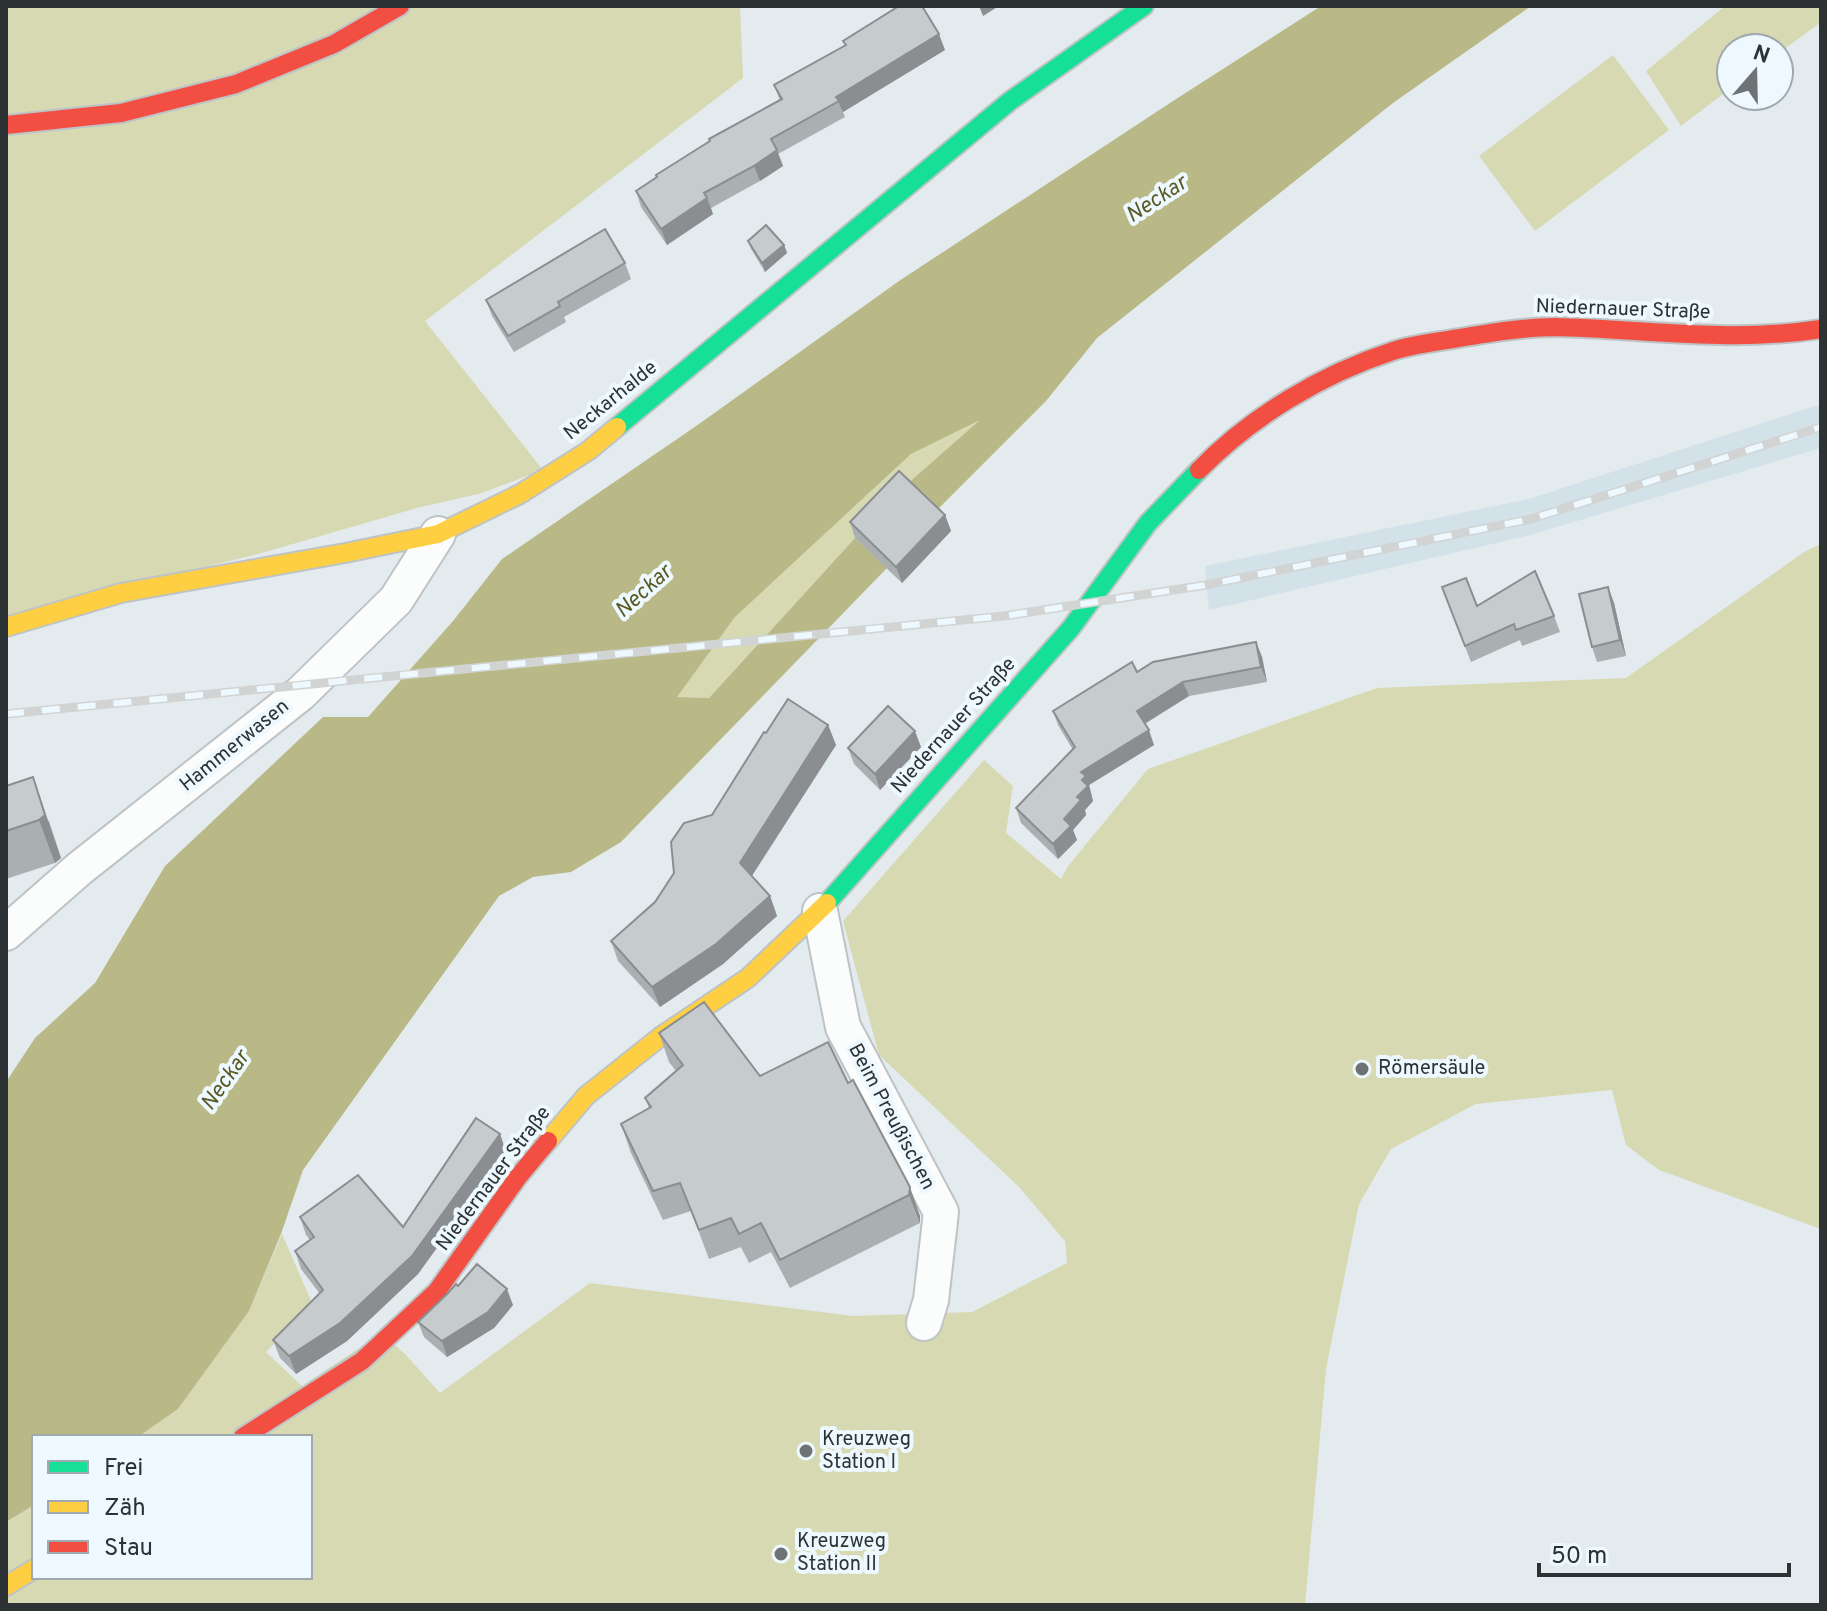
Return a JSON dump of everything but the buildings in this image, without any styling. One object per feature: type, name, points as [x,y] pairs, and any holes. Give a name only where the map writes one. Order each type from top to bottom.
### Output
[{"type":"main road","points":[[6,125],[121,113],[236,84],[334,44],[400,6]]},
{"type":"main road","name":"Neckarhalde","points":[[6,627],[121,593],[438,534],[520,494],[588,451],[1010,101],[1144,6]]},
{"type":"main road","name":"Niedernauer Straße","points":[[246,1435],[362,1361],[437,1291],[518,1177],[586,1096],[660,1037],[748,978],[820,911],[1071,628],[1148,523],[1211,458],[1270,411],[1335,373],[1396,350],[1481,334],[1552,327],[1704,336],[1795,333],[1821,329]]},
{"type":"main road","points":[[6,1586],[32,1570]]},
{"type":"street","name":"Hammerwasen","points":[[6,933],[79,869],[300,694],[396,600],[438,534]]},
{"type":"street","name":"Beim Preußischen","points":[[820,911],[843,1027],[941,1212],[931,1300],[924,1323]]},
{"type":"shaded area","points":[[6,6],[740,6],[743,78],[425,321],[543,470],[482,493],[417,508],[262,553],[6,616]]},
{"type":"shaded area","points":[[1725,6],[1821,6],[1821,22],[1795,41],[1795,32],[1715,32],[1715,100],[1681,126],[1646,71]]},
{"type":"shaded area","points":[[1613,55],[1669,130],[1535,231],[1479,156]]},
{"type":"shaded area","points":[[1821,404],[1821,448],[1530,535],[1209,610],[1205,566],[1529,499]]},
{"type":"shaded area","points":[[983,418],[905,487],[855,538],[709,698],[676,697],[735,617],[911,454]]},
{"type":"shaded area","points":[[1821,544],[1821,1229],[1659,1170],[1626,1145],[1612,1090],[1476,1104],[1391,1149],[1359,1204],[1326,1369],[1305,1605],[6,1605],[6,1522],[32,1506],[32,1579],[312,1579],[312,1435],[141,1435],[178,1409],[249,1311],[282,1234],[313,1305],[266,1352],[302,1386],[382,1333],[440,1393],[590,1283],[853,1316],[972,1312],[1067,1263],[1065,1241],[1019,1187],[879,1055],[843,921],[984,760],[1013,786],[1006,833],[1061,879],[1068,866],[1148,769],[1377,688],[1626,678],[1804,552]]},
{"type":"water","name":"Neckar","points":[[1321,6],[1531,6],[1393,103],[1097,338],[1046,401],[933,514],[905,486],[980,420],[911,454],[735,617],[677,697],[709,698],[855,538],[887,568],[621,842],[571,872],[533,877],[499,896],[303,1170],[249,1311],[178,1409],[141,1435],[32,1435],[32,1506],[6,1522],[6,1082],[35,1038],[95,983],[165,866],[323,717],[368,717],[453,621],[502,559],[699,424],[899,281]]},
{"type":"railway","points":[[6,714],[1004,616],[1206,585],[1531,519],[1821,427]]},
{"type":"traffic: fast","points":[[617,427],[1010,101],[1144,6]]},
{"type":"traffic: fast","points":[[827,903],[1071,628],[1148,523],[1199,470]]},
{"type":"traffic: slow","points":[[6,627],[121,593],[438,534],[520,494],[588,451],[617,427]]},
{"type":"traffic: slow","points":[[548,1141],[586,1096],[660,1037],[748,978],[827,903]]},
{"type":"traffic: slow","points":[[6,1586],[32,1570]]},
{"type":"traffic: jam","points":[[6,125],[121,113],[236,84],[334,44],[400,6]]},
{"type":"traffic: jam","points":[[1199,470],[1242,432],[1289,399],[1340,372],[1409,347],[1543,327],[1721,335],[1821,329]]},
{"type":"traffic: jam","points":[[246,1435],[362,1361],[437,1291],[518,1177],[548,1141]]},
{"type":"place","name":"Römersäule","points":[[1362,1069]]},
{"type":"place","name":"Kreuzweg Station I","points":[[806,1451]]},
{"type":"place","name":"Kreuzweg Station II","points":[[781,1554]]}]
